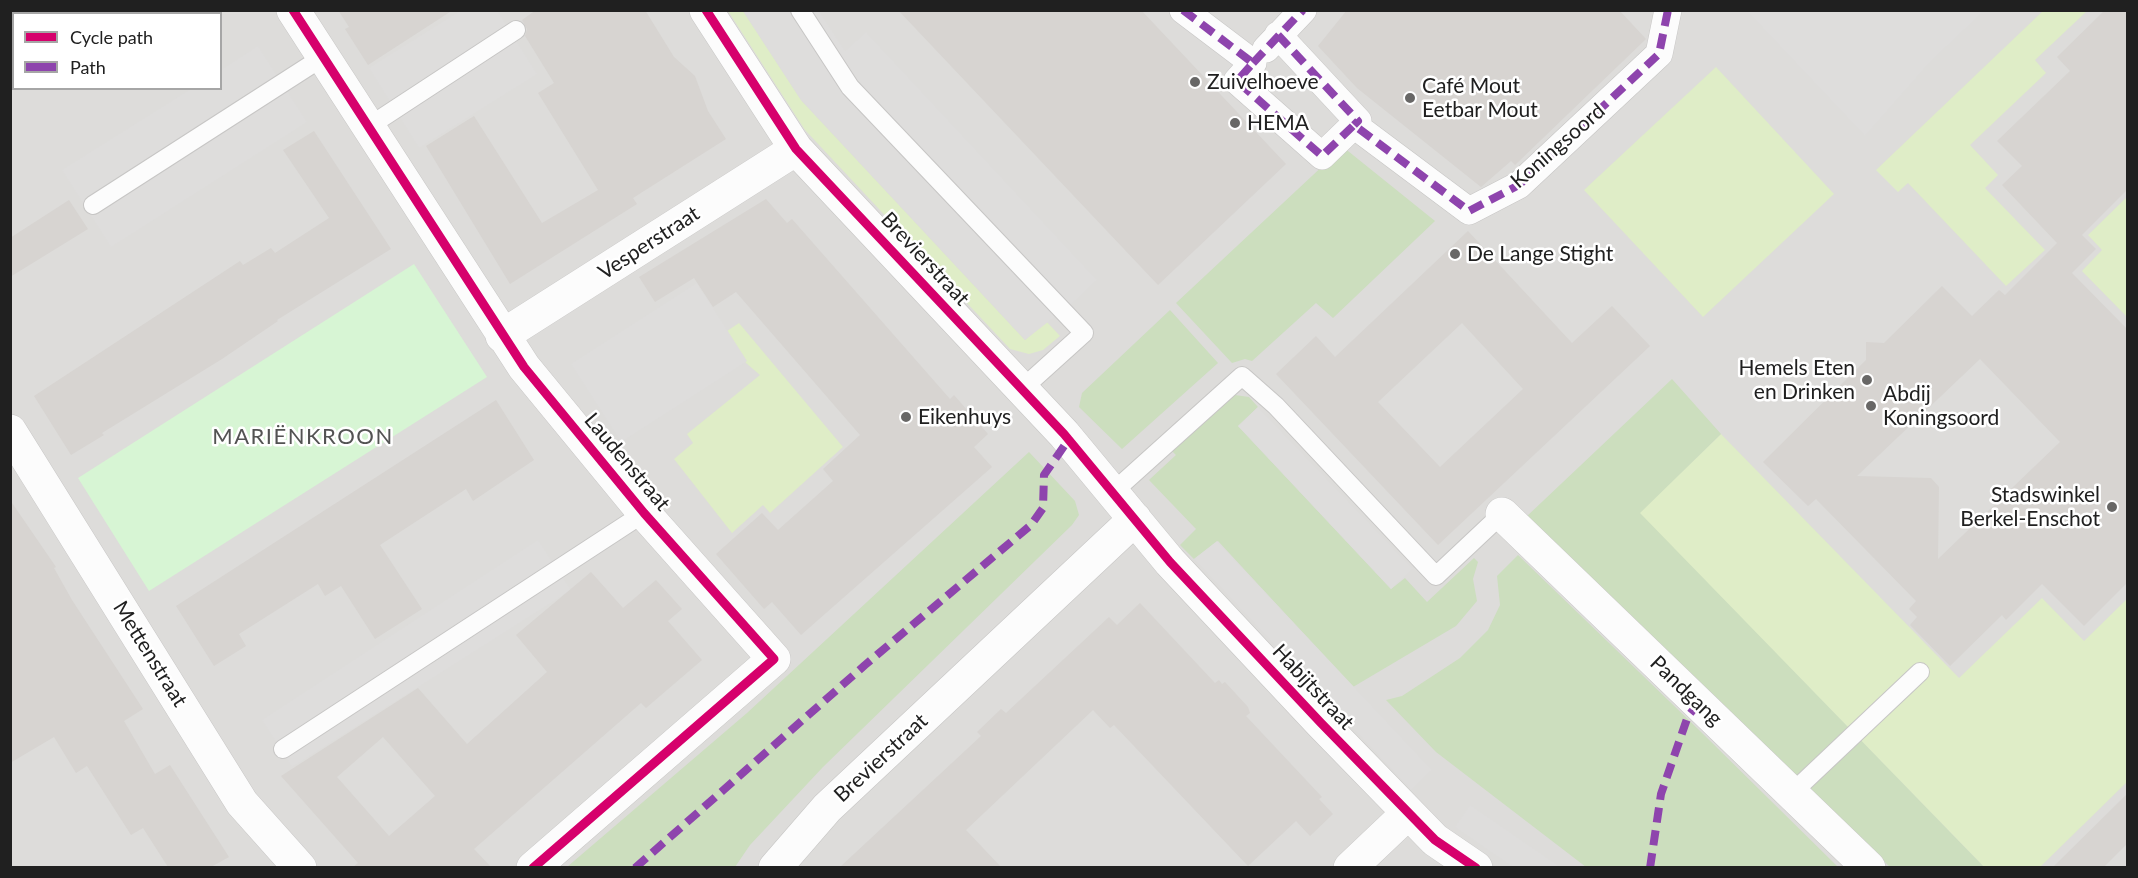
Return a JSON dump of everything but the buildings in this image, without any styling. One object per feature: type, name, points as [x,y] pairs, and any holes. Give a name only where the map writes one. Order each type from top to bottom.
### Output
[{"type":"street","name":"Laudenstraat","points":[[293,10],[524,367],[644,513],[774,659],[533,867]]},
{"type":"street","name":"Brevierstraat","points":[[706,10],[796,149],[1065,434],[1135,519],[827,808],[775,867]]},
{"type":"street","points":[[1183,10],[1253,63]]},
{"type":"street","points":[[1302,10],[1237,81],[1322,156],[1354,125]]},
{"type":"street","name":"Koningsoord","points":[[1278,35],[1358,121],[1354,125],[1469,211],[1519,185],[1659,54],[1668,10]]},
{"type":"street","name":"Vesperstraat","points":[[502,336],[796,149]]},
{"type":"street","name":"Mettenstraat","points":[[10,431],[242,803],[300,867]]},
{"type":"street","name":"Pandgang","points":[[1502,514],[1869,867]]},
{"type":"street","name":"Habijtstraat","points":[[1135,519],[1170,562],[1408,813],[1436,840],[1476,867]]},
{"type":"street","points":[[1350,867],[1408,813]]},
{"type":"lane","points":[[800,10],[850,87],[1084,333],[1022,389]]},
{"type":"lane","points":[[368,127],[516,30]]},
{"type":"lane","points":[[93,205],[323,57]]},
{"type":"lane","points":[[1113,492],[1242,376],[1276,406],[1436,576],[1502,514]]},
{"type":"lane","points":[[283,749],[644,513]]},
{"type":"lane","points":[[1792,793],[1920,672]]},
{"type":"shaded area","points":[[497,10],[537,74],[419,148],[369,68],[460,11]]},
{"type":"shaded area","points":[[11,11],[2127,11],[2127,867],[11,867]]},
{"type":"shaded area","points":[[743,11],[819,11],[845,51],[866,32],[1097,280],[1076,300],[1025,340],[801,100]]},
{"type":"shaded area","points":[[1747,11],[1984,11],[1930,62],[1865,136]]},
{"type":"shaded area","points":[[258,46],[307,122],[111,247],[62,170],[189,90],[222,90],[222,69]]},
{"type":"shaded area","points":[[697,283],[747,361],[621,442],[571,364]]},
{"type":"shaded area","points":[[1258,407],[1413,569],[1391,589],[1238,426]]},
{"type":"shaded area","points":[[538,540],[571,590],[292,767],[262,720]]},
{"type":"shaded area","points":[[1217,541],[1432,770],[1411,790],[1194,559]]},
{"type":"shaded area","points":[[1470,805],[1560,867],[1513,867],[1455,827]]},
{"type":"green space","points":[[2044,10],[2087,11],[2035,60],[2046,73],[1970,145],[1998,175],[1985,188],[2045,250],[2006,286],[1908,183],[1898,192],[1876,170]]},
{"type":"green space","points":[[728,11],[743,11],[801,100],[1025,340],[1046,321],[1060,336],[1043,350],[1029,354],[1010,349],[805,130]]},
{"type":"green space","points":[[1716,67],[1834,194],[1703,317],[1584,190]]},
{"type":"green space","points":[[1343,147],[1435,221],[1333,318],[1316,303],[1252,361],[1245,359],[1232,363],[1176,303]]},
{"type":"green space","points":[[2127,197],[2127,317],[2082,271],[2102,250],[2088,235]]},
{"type":"green space","points":[[414,264],[487,377],[149,591],[78,478]]},
{"type":"green space","points":[[1170,310],[1218,363],[1122,449],[1079,407],[1082,393]]},
{"type":"green space","points":[[739,323],[843,447],[770,513],[763,505],[732,533],[674,459],[693,443],[687,434],[760,375],[746,363],[727,331]]},
{"type":"green space","points":[[1672,379],[1721,434],[1640,513],[1984,867],[1890,867],[1525,518]]},
{"type":"green space","points":[[1235,395],[1249,397],[1258,407],[1238,426],[1391,589],[1405,578],[1427,602],[1474,558],[1478,562],[1473,579],[1477,601],[1456,626],[1353,687],[1218,541],[1194,559],[1180,545],[1196,529],[1149,480],[1176,455],[1171,450]]},
{"type":"green space","points":[[1721,434],[1959,678],[2042,598],[2084,641],[2127,599],[2127,782],[2040,867],[1984,867],[1639,513]]},
{"type":"green space","points":[[1029,452],[1075,501],[1079,515],[1072,525],[823,767],[750,845],[735,867],[567,867],[747,713]]},
{"type":"green space","points":[[1518,555],[1838,867],[1586,867],[1436,752],[1386,700],[1402,696],[1460,658],[1488,630],[1500,605],[1497,576]]},
{"type":"marked path","points":[[1183,10],[1253,63],[1237,81],[1322,156],[1354,125],[1469,211],[1519,185],[1659,54],[1668,10]]},
{"type":"marked path","points":[[1253,63],[1303,10]]},
{"type":"marked path","points":[[1278,35],[1358,121],[1354,125]]},
{"type":"marked path","points":[[635,868],[865,665],[1031,525],[1043,508],[1044,475],[1069,439]]},
{"type":"marked path","points":[[1650,868],[1661,794],[1688,716],[1699,703]]},
{"type":"cycle path","points":[[293,10],[524,367],[644,513],[774,659],[533,868]]},
{"type":"cycle path","points":[[706,10],[796,149],[1064,434],[1170,562],[1321,723],[1435,840],[1476,868]]},
{"type":"place","name":"Zuivelhoeve","points":[[1195,82]]},
{"type":"place","name":"Café Mout Eetbar Mout","points":[[1410,98]]},
{"type":"place","name":"HEMA","points":[[1235,123]]},
{"type":"place","name":"De Lange Stight","points":[[1455,254]]},
{"type":"place","name":"Hemels Eten en Drinken","points":[[1867,380]]},
{"type":"place","name":"Abdij Koningsoord","points":[[1871,406]]},
{"type":"place","name":"Eikenhuys","points":[[906,417]]},
{"type":"place","name":"Stadswinkel Berkel-Enschot","points":[[2112,507]]},
{"type":"district","name":"MARIËNKROON","points":[[303,437]]}]
